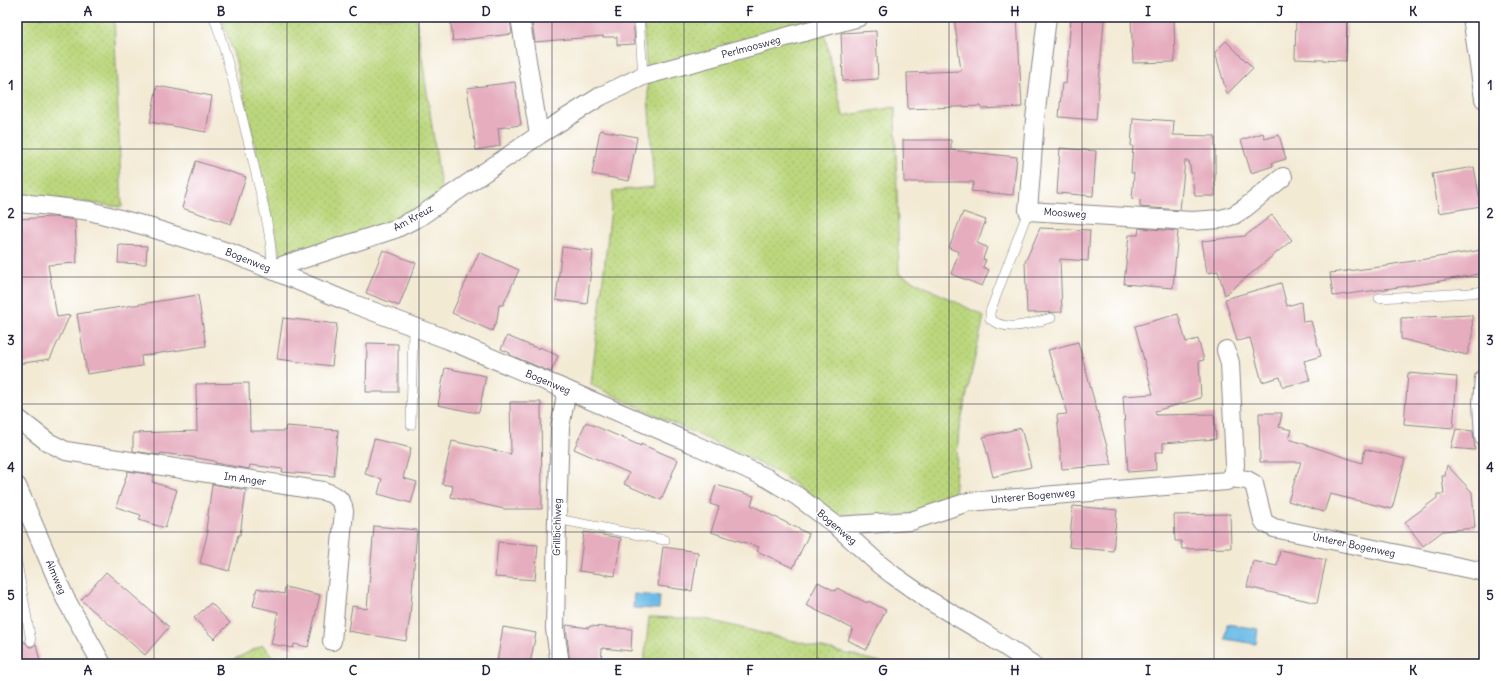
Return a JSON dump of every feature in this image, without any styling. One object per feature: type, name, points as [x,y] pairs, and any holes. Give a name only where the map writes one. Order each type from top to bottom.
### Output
[{"type":"street","points":[[520,17],[539,135]]},
{"type":"street","name":"Perlmoosweg","points":[[643,76],[859,17]]},
{"type":"street","points":[[1028,211],[1035,119],[1047,17]]},
{"type":"street","points":[[1472,17],[1480,38],[1484,99]]},
{"type":"street","name":"Am Kreuz","points":[[272,269],[395,229],[419,217],[539,135],[601,96],[643,76]]},
{"type":"street","name":"Moosweg","points":[[1028,211],[1192,221],[1221,219],[1234,215],[1245,208],[1283,177]]},
{"type":"street","name":"Bogenweg","points":[[17,203],[72,208],[95,213],[212,246],[272,269],[344,300],[449,340],[691,443],[767,478],[797,496],[837,526],[893,575],[1032,664]]},
{"type":"street","points":[[1226,350],[1230,363],[1235,465],[1231,478]]},
{"type":"street","points":[[1484,378],[1482,403],[1484,437]]},
{"type":"street","name":"Grillbichlweg","points":[[560,664],[555,629],[557,519],[560,427],[567,390]]},
{"type":"street","name":"Im Anger","points":[[17,418],[48,442],[66,451],[323,491],[334,495],[341,500],[344,505],[344,510],[332,641]]},
{"type":"street","name":"Unterer Bogenweg","points":[[837,526],[911,521],[968,502],[1227,481],[1231,478],[1247,480],[1254,484],[1263,520],[1274,528],[1484,572]]},
{"type":"street","name":"Almweg","points":[[17,486],[22,516],[102,664]]},
{"type":"lane","points":[[214,17],[232,75],[258,183],[272,249],[272,269]]},
{"type":"lane","points":[[639,17],[643,76]]},
{"type":"lane","points":[[1028,211],[990,312],[990,319],[997,324],[1020,326],[1051,318]]},
{"type":"lane","points":[[1379,298],[1484,291]]},
{"type":"lane","points":[[411,425],[413,326]]},
{"type":"lane","points":[[557,519],[665,540]]},
{"type":"lane","points":[[17,563],[31,641]]},
{"type":"green space","points":[[17,17],[114,17],[122,207],[17,194]]},
{"type":"green space","points":[[221,17],[416,17],[442,194],[397,223],[280,255],[235,58]]},
{"type":"green space","points":[[643,17],[827,17],[821,19],[843,116],[895,107],[899,274],[984,316],[959,430],[954,497],[913,515],[838,515],[776,471],[591,385],[613,191],[654,187]]},
{"type":"green space","points":[[649,617],[705,619],[888,664],[644,664]]},
{"type":"green space","points":[[263,645],[279,664],[225,664]]},
{"type":"water","points":[[634,594],[660,596],[659,609],[633,608]]},
{"type":"water","points":[[1227,624],[1258,629],[1256,644],[1225,639]]},
{"type":"building","points":[[450,17],[510,17],[512,34],[453,41]]},
{"type":"building","points":[[531,17],[633,17],[635,44],[617,45],[617,37],[603,36],[535,42]]},
{"type":"building","points":[[954,17],[1017,17],[1022,107],[982,109],[981,106],[908,109],[907,73],[961,71]]},
{"type":"building","points":[[1071,17],[1104,20],[1096,120],[1059,117],[1062,83],[1066,84]]},
{"type":"building","points":[[1131,17],[1174,17],[1175,62],[1133,63]]},
{"type":"building","points":[[1296,17],[1347,17],[1346,61],[1295,59]]},
{"type":"building","points":[[876,31],[878,79],[843,81],[841,33]]},
{"type":"building","points":[[1226,41],[1253,68],[1227,94],[1215,52]]},
{"type":"building","points":[[515,82],[521,125],[498,128],[500,146],[476,150],[467,88]]},
{"type":"building","points":[[157,86],[212,96],[206,132],[150,122]]},
{"type":"building","points":[[1133,118],[1174,121],[1173,135],[1215,136],[1215,196],[1195,196],[1189,161],[1185,161],[1180,210],[1140,207],[1140,200],[1132,199],[1134,173],[1131,173]]},
{"type":"building","points":[[600,130],[637,137],[629,181],[592,174]]},
{"type":"building","points":[[1263,133],[1265,139],[1279,135],[1286,159],[1272,163],[1273,166],[1251,173],[1241,140]]},
{"type":"building","points":[[903,140],[951,140],[951,150],[1017,157],[1013,195],[971,191],[974,182],[904,182]]},
{"type":"building","points":[[1060,148],[1096,151],[1093,196],[1057,193]]},
{"type":"building","points":[[196,161],[246,177],[231,224],[182,208]]},
{"type":"building","points":[[1474,167],[1481,206],[1439,213],[1432,174]]},
{"type":"building","points":[[963,212],[986,220],[977,243],[987,247],[983,259],[986,260],[983,267],[989,270],[982,286],[951,274],[959,252],[949,248]]},
{"type":"building","points":[[1272,215],[1292,240],[1225,295],[1218,271],[1207,273],[1202,241],[1245,236]]},
{"type":"building","points":[[53,217],[75,220],[77,263],[48,265],[57,317],[70,315],[50,359],[17,364],[17,219]]},
{"type":"building","points":[[1040,228],[1090,230],[1088,261],[1060,259],[1062,312],[1027,313],[1025,262]]},
{"type":"building","points":[[1139,228],[1178,231],[1173,288],[1124,284],[1129,235],[1138,235]]},
{"type":"building","points":[[119,245],[147,246],[146,264],[118,263]]},
{"type":"building","points":[[562,247],[593,251],[587,304],[556,300]]},
{"type":"building","points":[[383,250],[416,263],[399,306],[366,293]]},
{"type":"building","points":[[1482,250],[1484,273],[1429,283],[1333,296],[1330,273],[1388,266]]},
{"type":"building","points":[[479,252],[519,270],[503,305],[499,305],[497,320],[492,331],[452,313]]},
{"type":"building","points":[[1281,283],[1287,306],[1301,302],[1303,322],[1311,321],[1321,356],[1304,361],[1310,380],[1283,387],[1280,377],[1262,382],[1250,338],[1237,341],[1225,299]]},
{"type":"building","points":[[198,295],[206,346],[141,356],[142,366],[87,374],[77,314]]},
{"type":"building","points":[[1178,314],[1186,342],[1198,339],[1204,360],[1199,361],[1201,398],[1155,411],[1156,415],[1214,414],[1216,439],[1163,443],[1163,452],[1155,452],[1156,470],[1128,472],[1123,396],[1153,394],[1135,326]]},
{"type":"building","points":[[1472,315],[1473,336],[1467,355],[1401,339],[1401,318]]},
{"type":"building","points":[[283,318],[337,324],[332,366],[277,359]]},
{"type":"building","points":[[507,336],[539,349],[540,347],[558,356],[551,372],[510,355],[510,353],[501,349]]},
{"type":"building","points":[[1078,342],[1112,465],[1062,469],[1057,415],[1067,414],[1048,350]]},
{"type":"building","points":[[367,343],[398,344],[398,392],[366,392]]},
{"type":"building","points":[[445,368],[486,376],[479,412],[438,405]]},
{"type":"building","points":[[1408,373],[1457,377],[1453,428],[1404,424]]},
{"type":"building","points":[[249,383],[250,431],[285,431],[286,426],[338,430],[334,476],[282,472],[283,469],[250,465],[249,469],[191,457],[161,453],[160,455],[133,451],[133,433],[197,431],[196,384]]},
{"type":"building","points":[[510,402],[541,402],[542,509],[504,509],[451,497],[453,486],[442,484],[452,441],[511,454]]},
{"type":"building","points":[[1259,413],[1282,413],[1279,427],[1292,430],[1289,439],[1362,463],[1365,449],[1405,459],[1392,509],[1330,494],[1324,512],[1288,501],[1301,462],[1260,462]]},
{"type":"building","points":[[586,422],[678,460],[661,500],[624,484],[629,473],[574,449]]},
{"type":"building","points":[[1021,428],[1031,467],[993,477],[983,437]]},
{"type":"building","points":[[1456,429],[1473,431],[1475,450],[1451,448]]},
{"type":"building","points":[[374,439],[411,448],[403,478],[417,482],[411,503],[378,494],[382,479],[365,474]]},
{"type":"building","points":[[1447,465],[1472,492],[1475,528],[1443,531],[1423,546],[1405,522],[1437,498],[1437,494],[1444,494],[1442,476],[1445,476]]},
{"type":"building","points":[[128,471],[154,475],[152,482],[177,490],[165,528],[139,520],[141,515],[116,507]]},
{"type":"building","points":[[212,484],[246,490],[240,535],[238,535],[229,571],[200,563],[208,531],[206,530]]},
{"type":"building","points":[[716,485],[754,496],[751,505],[809,534],[793,568],[757,551],[759,547],[711,532],[719,507],[710,504]]},
{"type":"building","points":[[1073,506],[1117,510],[1113,551],[1069,547]]},
{"type":"building","points":[[1230,514],[1231,548],[1182,549],[1181,541],[1175,541],[1174,515]]},
{"type":"building","points":[[374,526],[417,530],[410,617],[406,641],[348,631],[352,606],[367,609]]},
{"type":"building","points":[[584,532],[621,538],[615,576],[579,571]]},
{"type":"building","points":[[498,542],[538,545],[535,580],[495,577]]},
{"type":"building","points":[[663,547],[698,552],[692,591],[658,586]]},
{"type":"building","points":[[1280,550],[1326,560],[1317,603],[1247,587],[1253,561],[1277,566]]},
{"type":"building","points":[[106,572],[169,627],[145,655],[81,600]]},
{"type":"building","points":[[818,582],[835,591],[837,588],[867,603],[868,601],[886,610],[866,650],[848,640],[853,629],[806,605]]},
{"type":"building","points":[[285,587],[320,595],[308,647],[294,644],[293,648],[271,644],[278,612],[253,606],[257,588],[284,594]]},
{"type":"building","points":[[211,603],[230,623],[214,639],[194,618]]},
{"type":"building","points":[[566,625],[589,628],[590,626],[632,629],[631,651],[602,648],[601,664],[570,664]]},
{"type":"building","points":[[503,627],[536,633],[530,664],[509,664],[497,662]]},
{"type":"building","points":[[25,642],[29,647],[36,644],[40,661],[23,664],[18,643]]}]
